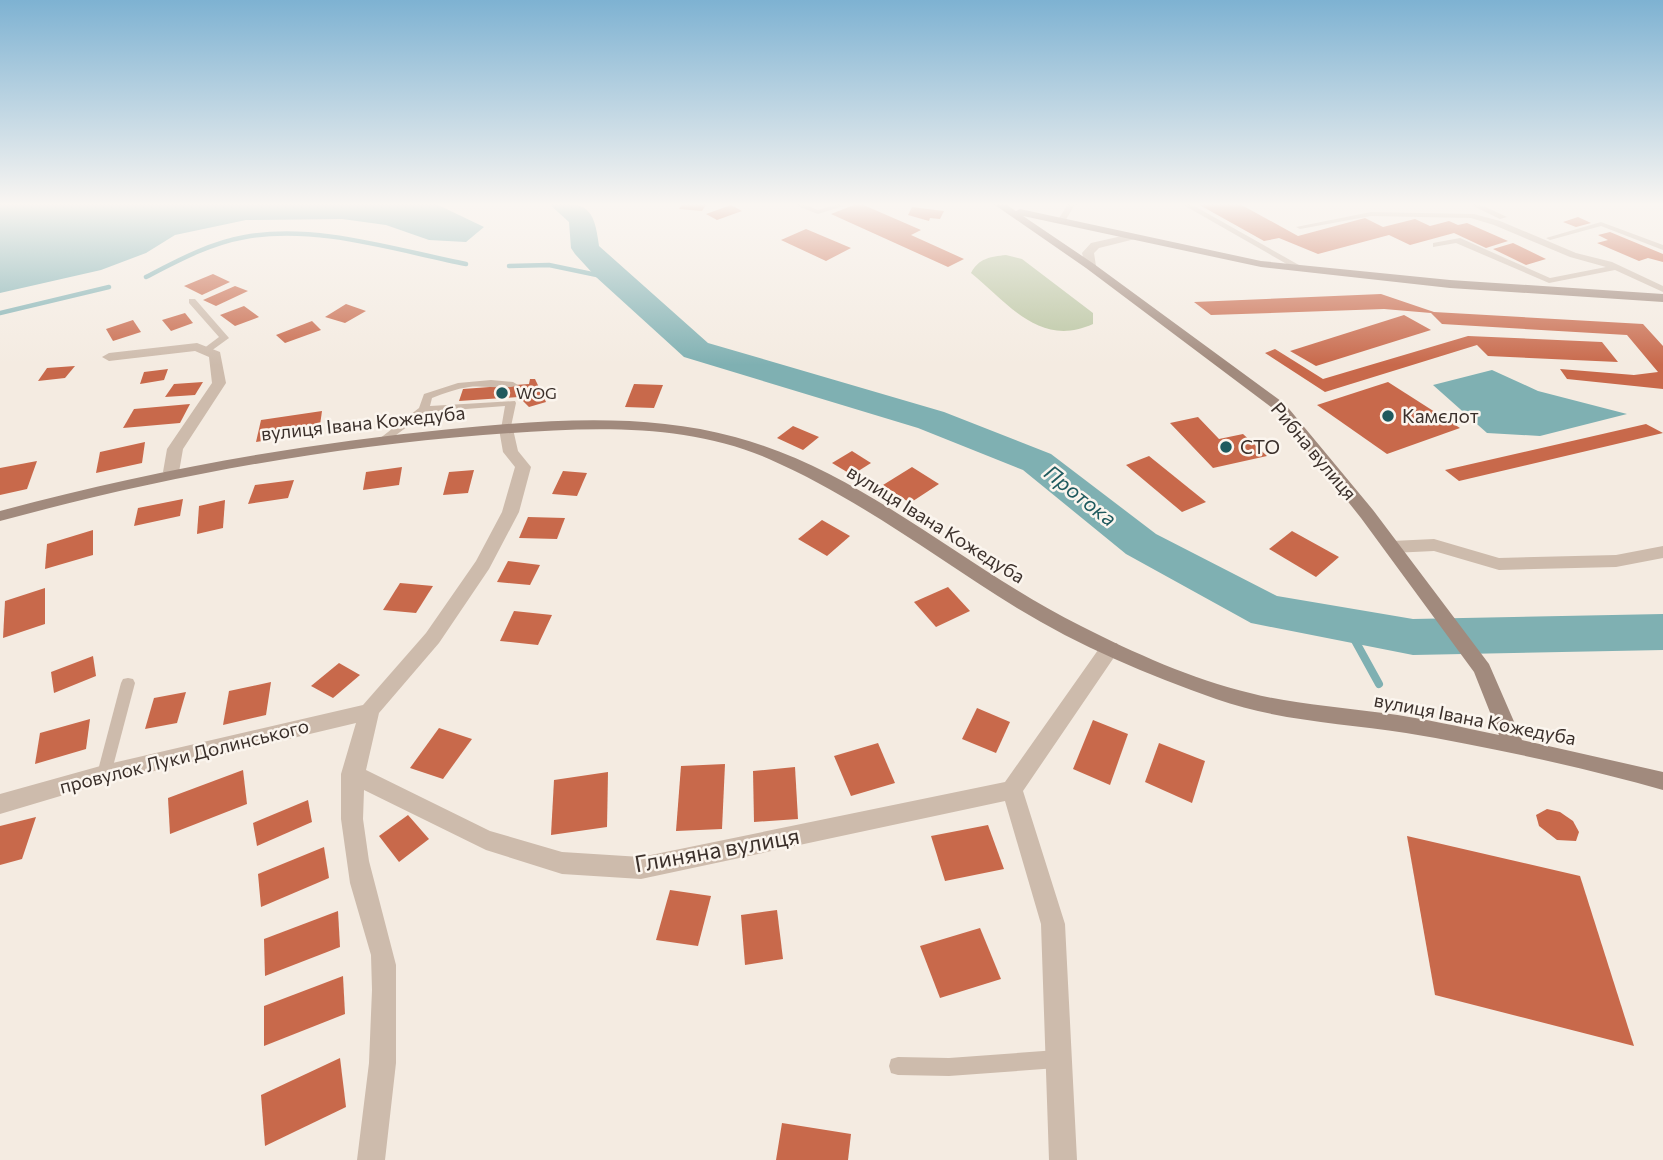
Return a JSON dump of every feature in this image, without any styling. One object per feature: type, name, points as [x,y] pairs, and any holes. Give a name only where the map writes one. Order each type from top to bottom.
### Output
[{"type":"street","name":"Рибна вулиця","points":[[1077,257],[1280,407],[1392,547],[1482,668],[1515,748]]},
{"type":"street","points":[[1089,257],[1090,266]]},
{"type":"street","points":[[1228,257],[1302,269],[1450,284],[1663,298]]},
{"type":"street","points":[[109,357],[197,347],[208,349],[215,355],[219,383],[175,449],[171,472]]},
{"type":"street","name":"вулиця Івана Кожедуба","points":[[0,516],[171,472],[251,457],[384,439],[506,429],[604,425],[659,428],[733,441],[769,453],[865,503],[1026,604],[1110,648],[1231,696],[1279,707],[1410,726],[1663,781]]},
{"type":"street","points":[[371,1160],[384,1077],[384,962],[361,879],[351,807],[352,774],[369,712],[442,625],[476,574],[508,515],[522,481],[523,467],[511,452],[506,429]]},
{"type":"street","points":[[1392,547],[1434,545],[1499,564],[1616,561],[1663,552]]},
{"type":"street","points":[[1063,1160],[1053,924],[1012,790],[1110,648]]},
{"type":"street","name":"провулок Луки Долинського","points":[[0,804],[104,774],[369,712]]},
{"type":"street","name":"Глиняна вулиця","points":[[352,774],[486,840],[562,863],[641,868],[1012,790]]},
{"type":"lane","points":[[1281,257],[1302,269]]},
{"type":"lane","points":[[1495,257],[1549,281],[1616,267]]},
{"type":"lane","points":[[1581,257],[1616,267]]},
{"type":"lane","points":[[1594,257],[1663,289]]},
{"type":"lane","points":[[192,301],[224,338],[208,349]]},
{"type":"lane","points":[[424,409],[427,396],[447,387],[495,382],[513,385]]},
{"type":"lane","points":[[384,439],[424,409],[511,400],[506,429]]},
{"type":"lane","points":[[104,774],[128,683]]},
{"type":"lane","points":[[898,1066],[949,1067],[1057,1059]]},
{"type":"green space","points":[[990,258],[1022,259],[1093,313],[1093,324],[1074,330],[1057,331],[1026,319],[971,273],[981,261]]},
{"type":"water","points":[[0,257],[135,257],[101,270],[0,293]]},
{"type":"water","points":[[1492,370],[1538,391],[1627,414],[1540,436],[1487,433],[1433,385]]},
{"type":"building","points":[[926,257],[964,259],[948,267]]},
{"type":"building","points":[[1510,257],[1546,259],[1526,265]]},
{"type":"building","points":[[1630,257],[1663,257],[1663,262],[1648,258],[1639,261]]},
{"type":"building","points":[[213,274],[230,282],[202,295],[184,286]]},
{"type":"building","points":[[235,286],[248,291],[216,306],[203,300]]},
{"type":"building","points":[[1381,294],[1434,312],[1643,324],[1663,346],[1663,389],[1567,379],[1560,369],[1634,375],[1658,372],[1627,335],[1442,324],[1431,313],[1384,309],[1211,315],[1194,302]]},
{"type":"building","points":[[346,304],[366,311],[345,323],[325,317]]},
{"type":"building","points":[[244,306],[259,317],[235,326],[220,315]]},
{"type":"building","points":[[185,313],[193,323],[171,331],[162,320]]},
{"type":"building","points":[[1404,315],[1431,330],[1316,366],[1290,351]]},
{"type":"building","points":[[133,320],[141,332],[113,341],[106,329]]},
{"type":"building","points":[[312,321],[321,330],[285,343],[276,335]]},
{"type":"building","points":[[1468,336],[1602,342],[1618,362],[1488,356],[1477,345],[1325,392],[1265,353],[1275,349],[1323,379]]},
{"type":"building","points":[[75,366],[65,378],[38,381],[47,368]]},
{"type":"building","points":[[168,369],[164,380],[140,384],[144,372]]},
{"type":"building","name":"WOG","points":[[530,379],[535,379],[546,402],[529,407],[519,397],[459,401],[463,389],[529,384]]},
{"type":"building","points":[[203,382],[195,395],[165,397],[174,384]]},
{"type":"building","name":"Камєлот","points":[[1388,382],[1460,428],[1387,454],[1317,405]]},
{"type":"building","points":[[634,384],[663,385],[654,408],[625,407]]},
{"type":"building","points":[[190,404],[180,423],[123,428],[134,409]]},
{"type":"building","points":[[322,411],[319,432],[256,442],[261,420]]},
{"type":"building","name":"СТО","points":[[1198,417],[1219,439],[1243,434],[1267,456],[1213,468],[1170,423]]},
{"type":"building","points":[[1646,424],[1663,433],[1459,481],[1445,470]]},
{"type":"building","points":[[793,426],[819,437],[803,450],[777,438]]},
{"type":"building","points":[[145,442],[142,463],[96,473],[100,452]]},
{"type":"building","points":[[852,451],[871,463],[852,475],[832,463]]},
{"type":"building","points":[[1149,456],[1206,502],[1182,512],[1126,465]]},
{"type":"building","points":[[37,461],[27,489],[0,495],[0,468]]},
{"type":"building","points":[[402,467],[399,485],[363,490],[366,472]]},
{"type":"building","points":[[912,467],[939,484],[910,503],[883,485]]},
{"type":"building","points":[[474,470],[468,493],[443,495],[449,472]]},
{"type":"building","points":[[563,471],[587,473],[577,496],[552,494]]},
{"type":"building","points":[[294,480],[288,498],[248,504],[255,485]]},
{"type":"building","points":[[183,499],[180,516],[134,526],[138,508]]},
{"type":"building","points":[[225,500],[223,528],[197,534],[199,506]]},
{"type":"building","points":[[528,517],[565,518],[557,539],[519,538]]},
{"type":"building","points":[[822,520],[850,536],[827,556],[798,539]]},
{"type":"building","points":[[93,530],[93,555],[45,569],[47,544]]},
{"type":"building","points":[[1292,531],[1339,557],[1316,577],[1269,549]]},
{"type":"building","points":[[508,561],[540,565],[530,585],[497,582]]},
{"type":"building","points":[[400,583],[433,586],[416,613],[383,610]]},
{"type":"building","points":[[948,587],[970,611],[936,627],[914,602]]},
{"type":"building","points":[[45,588],[45,624],[3,638],[5,601]]},
{"type":"building","points":[[514,611],[552,615],[538,645],[500,641]]},
{"type":"building","points":[[93,656],[96,676],[54,693],[51,672]]},
{"type":"building","points":[[339,663],[360,675],[333,698],[311,686]]},
{"type":"building","points":[[271,682],[266,715],[223,725],[229,691]]},
{"type":"building","points":[[186,692],[177,723],[145,729],[154,698]]},
{"type":"building","points":[[977,708],[1010,722],[996,753],[962,739]]},
{"type":"building","points":[[90,719],[86,749],[35,764],[40,733]]},
{"type":"building","points":[[1093,720],[1128,734],[1110,785],[1073,769]]},
{"type":"building","points":[[439,728],[472,739],[443,779],[410,768]]},
{"type":"building","points":[[878,743],[895,783],[851,796],[834,756]]},
{"type":"building","points":[[1159,743],[1205,761],[1192,803],[1145,782]]},
{"type":"building","points":[[725,764],[722,829],[676,831],[681,766]]},
{"type":"building","points":[[795,767],[798,819],[754,822],[753,771]]},
{"type":"building","points":[[243,770],[247,804],[170,834],[168,798]]},
{"type":"building","points":[[608,772],[607,827],[551,835],[554,780]]},
{"type":"building","points":[[308,800],[312,822],[257,846],[253,823]]},
{"type":"building","points":[[1547,809],[1560,812],[1573,821],[1579,832],[1576,841],[1557,840],[1539,826],[1536,815]]},
{"type":"building","points":[[408,815],[429,839],[399,862],[379,836]]},
{"type":"building","points":[[36,817],[22,859],[0,865],[0,826]]},
{"type":"building","points":[[988,825],[1004,869],[945,881],[931,836]]},
{"type":"building","points":[[1407,836],[1580,876],[1634,1046],[1435,995]]},
{"type":"building","points":[[324,847],[329,878],[261,907],[258,874]]},
{"type":"building","points":[[670,890],[711,896],[698,946],[656,940]]},
{"type":"building","points":[[777,910],[783,959],[745,965],[741,915]]},
{"type":"building","points":[[338,911],[340,947],[265,976],[264,939]]},
{"type":"building","points":[[980,928],[1001,979],[940,998],[920,946]]},
{"type":"building","points":[[343,976],[345,1014],[264,1046],[264,1006]]},
{"type":"building","points":[[340,1058],[346,1107],[265,1146],[261,1095]]},
{"type":"building","points":[[782,1123],[851,1134],[848,1160],[776,1160]]},
{"type":"waterway","points":[[146,277],[186,257]]},
{"type":"waterway","points":[[435,257],[466,264]]},
{"type":"waterway","name":"Протока","points":[[593,257],[696,350],[931,420],[1037,462],[1141,544],[1267,611],[1413,637],[1663,632]]},
{"type":"waterway","points":[[509,266],[549,265],[616,279]]},
{"type":"waterway","points":[[0,313],[109,287]]},
{"type":"waterway","points":[[1347,626],[1379,684]]},
{"type":"place","name":"WOG","points":[[502,393]]},
{"type":"place","name":"Камєлот","points":[[1388,416]]},
{"type":"place","name":"СТО","points":[[1226,447]]}]
